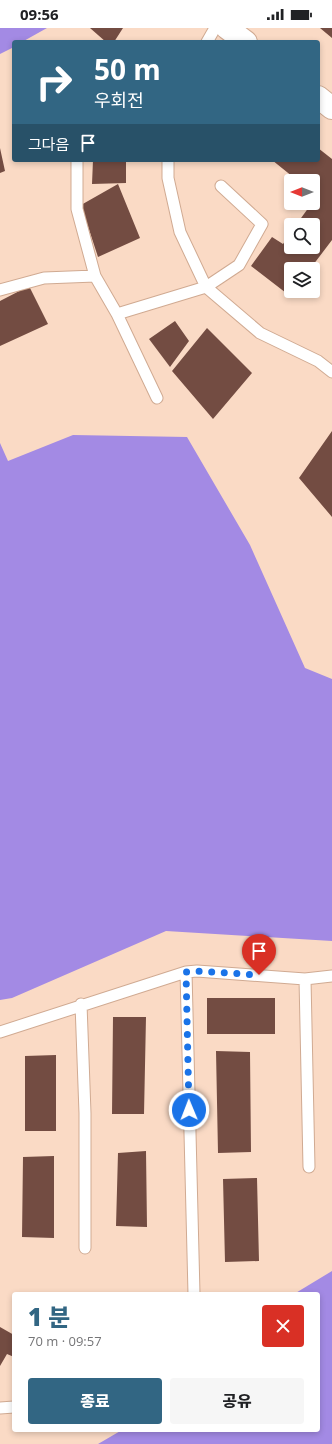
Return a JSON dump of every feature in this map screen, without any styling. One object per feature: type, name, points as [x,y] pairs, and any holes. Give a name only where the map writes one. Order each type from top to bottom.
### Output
[{"type":"street","points":[[227,28],[243,40]]},
{"type":"street","points":[[320,99],[332,108]]},
{"type":"lane","points":[[208,40],[215,28]]},
{"type":"lane","points":[[77,162],[76,209],[95,276],[117,314],[157,398]]},
{"type":"lane","points":[[168,162],[168,178],[180,232],[206,287],[260,333],[318,361],[332,372]]},
{"type":"lane","points":[[117,314],[206,287],[239,265],[262,224],[220,186]]},
{"type":"lane","points":[[0,290],[44,278],[95,276]]},
{"type":"lane","points":[[0,1032],[81,1004],[186,972],[197,971],[304,978],[332,976]]},
{"type":"lane","points":[[186,972],[194,1292]]},
{"type":"lane","points":[[304,978],[309,1167]]},
{"type":"lane","points":[[81,1004],[85,1113],[85,1248]]},
{"type":"lane","points":[[0,1408],[12,1407]]},
{"type":"shaded area","points":[[0,28],[47,28],[26,40],[12,40],[12,48],[0,54]]},
{"type":"shaded area","points":[[73,435],[187,437],[250,545],[305,668],[332,679],[332,941],[166,931],[12,998],[0,1000],[0,443],[8,461]]},
{"type":"shaded area","points":[[332,1271],[332,1444],[98,1444],[119,1432],[320,1432],[320,1292],[297,1292]]},
{"type":"building","points":[[90,28],[123,28],[115,40],[104,40]]},
{"type":"building","points":[[320,28],[332,28],[332,38]]},
{"type":"building","points":[[0,148],[5,171],[0,173]]},
{"type":"building","points":[[320,150],[332,159],[332,240],[315,262],[284,262],[284,291],[251,266],[272,237],[283,244],[284,243],[284,254],[320,254],[320,218],[301,218],[307,210],[320,210],[320,174],[289,174],[274,162],[320,162]]},
{"type":"building","points":[[93,162],[126,162],[126,183],[92,184]]},
{"type":"building","points":[[118,184],[140,238],[98,257],[81,205]]},
{"type":"building","points":[[29,286],[48,324],[0,346],[0,301]]},
{"type":"building","points":[[175,321],[189,341],[170,367],[149,339]]},
{"type":"building","points":[[207,328],[252,373],[213,419],[172,371]]},
{"type":"building","points":[[332,431],[332,517],[299,478]]},
{"type":"building","points":[[207,998],[275,998],[275,1034],[207,1034]]},
{"type":"building","points":[[113,1017],[146,1017],[144,1114],[112,1114]]},
{"type":"building","points":[[216,1051],[250,1052],[251,1152],[218,1153]]},
{"type":"building","points":[[56,1055],[56,1131],[25,1131],[25,1056]]},
{"type":"building","points":[[146,1151],[147,1227],[116,1226],[118,1153]]},
{"type":"building","points":[[54,1156],[54,1238],[22,1237],[23,1157]]},
{"type":"building","points":[[257,1178],[259,1261],[225,1262],[223,1179]]},
{"type":"building","points":[[0,1327],[12,1334],[12,1356],[7,1354],[0,1366]]},
{"type":"route","points":[[189,1110],[186,972],[197,971],[259,975]]}]
